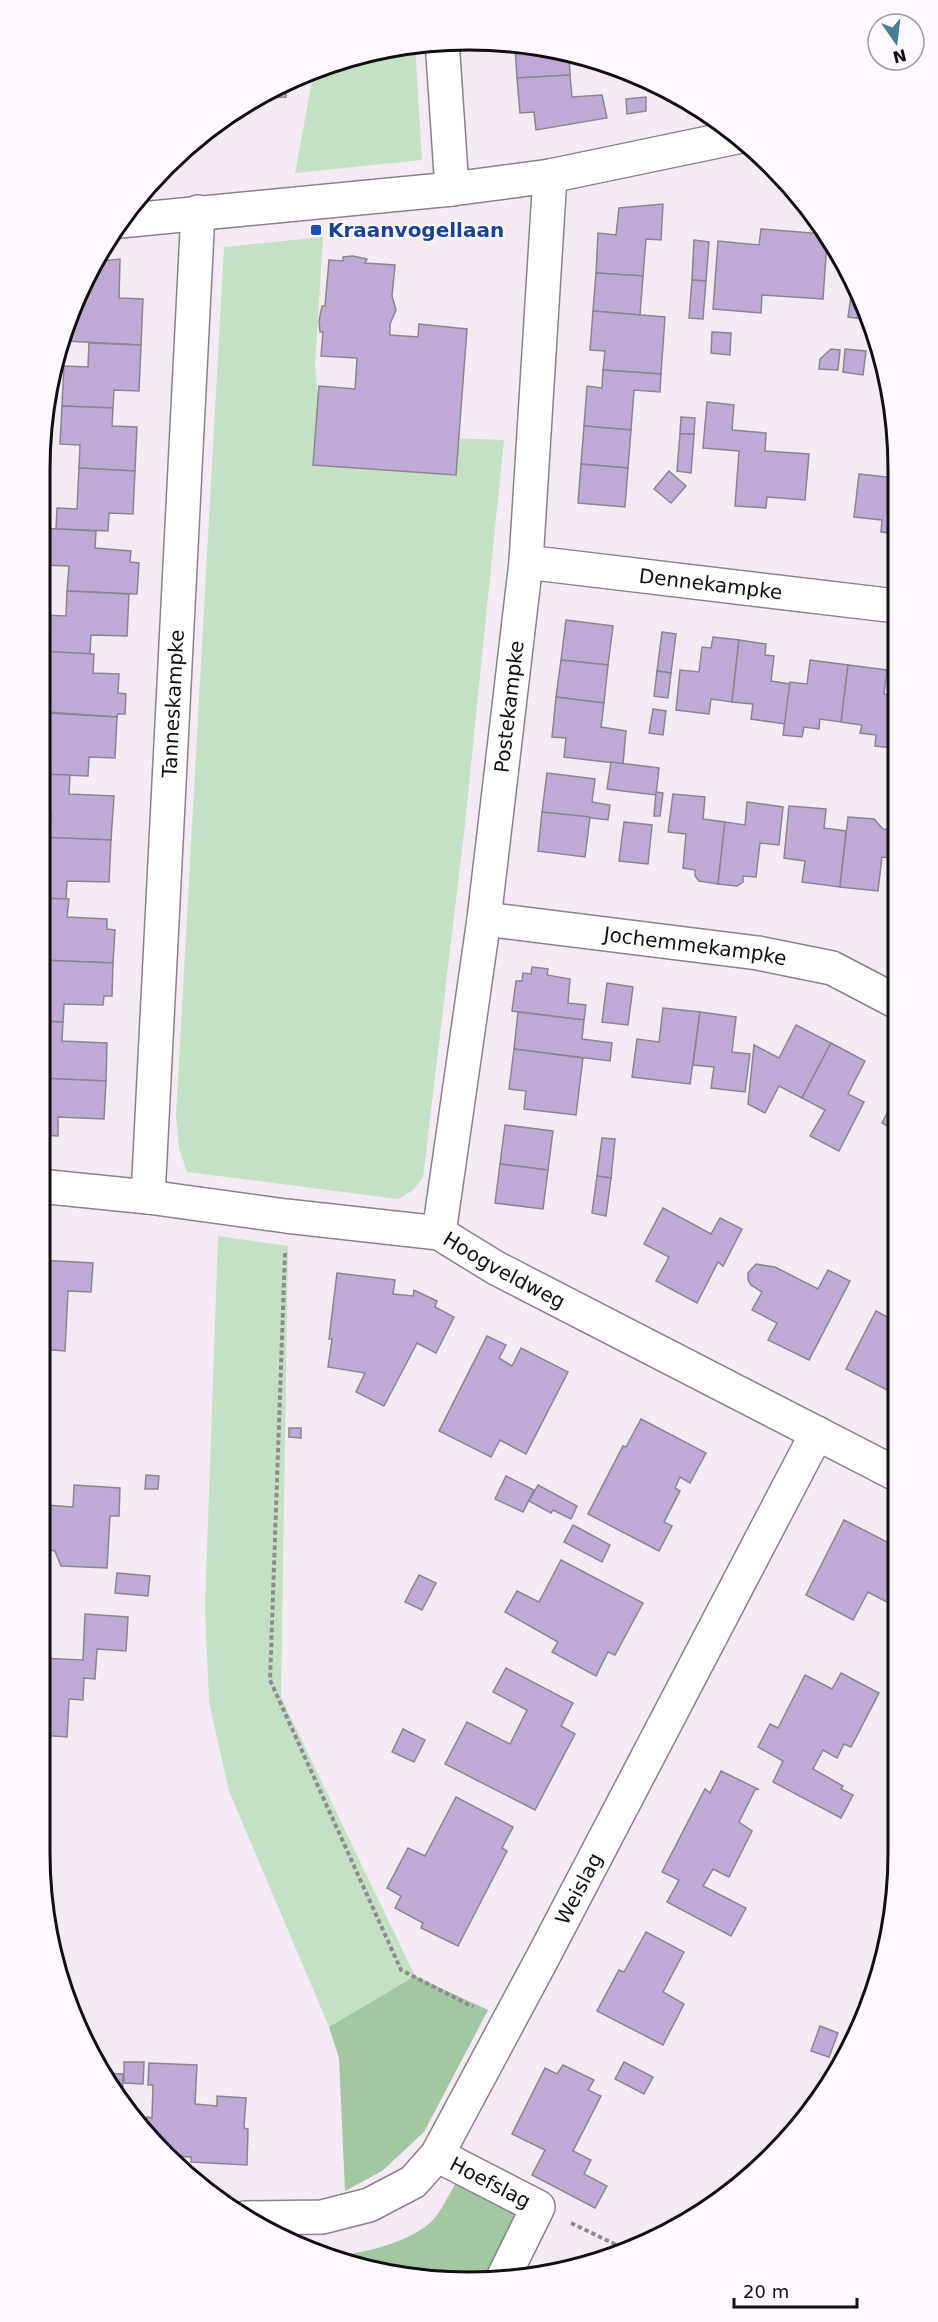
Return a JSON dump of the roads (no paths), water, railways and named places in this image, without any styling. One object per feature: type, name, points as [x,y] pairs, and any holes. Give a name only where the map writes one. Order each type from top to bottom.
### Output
[{"type":"street","points":[[443,50],[452,189]]},
{"type":"street","points":[[132,220],[452,189],[550,176],[728,139]]},
{"type":"street","name":"Postekampke","points":[[439,1233],[484,919],[526,562],[550,176]]},
{"type":"street","name":"Tanneskampke","points":[[147,1197],[198,212]]},
{"type":"street","name":"Dennekampke","points":[[526,562],[888,605]]},
{"type":"street","name":"Jochemmekampke","points":[[484,919],[758,953],[832,968],[888,997]]},
{"type":"street","name":"Hoogveldweg","points":[[50,1187],[439,1233],[496,1268],[888,1470]]},
{"type":"street","name":"Weislag","points":[[262,2218],[322,2217],[369,2205],[413,2182],[437,2155],[508,2024],[817,1433]]},
{"type":"street","name":"Hoefslag","points":[[437,2155],[538,2207],[507,2271]]},
{"type":"place","name":"Kraanvogellaan","points":[[316,230]]}]
